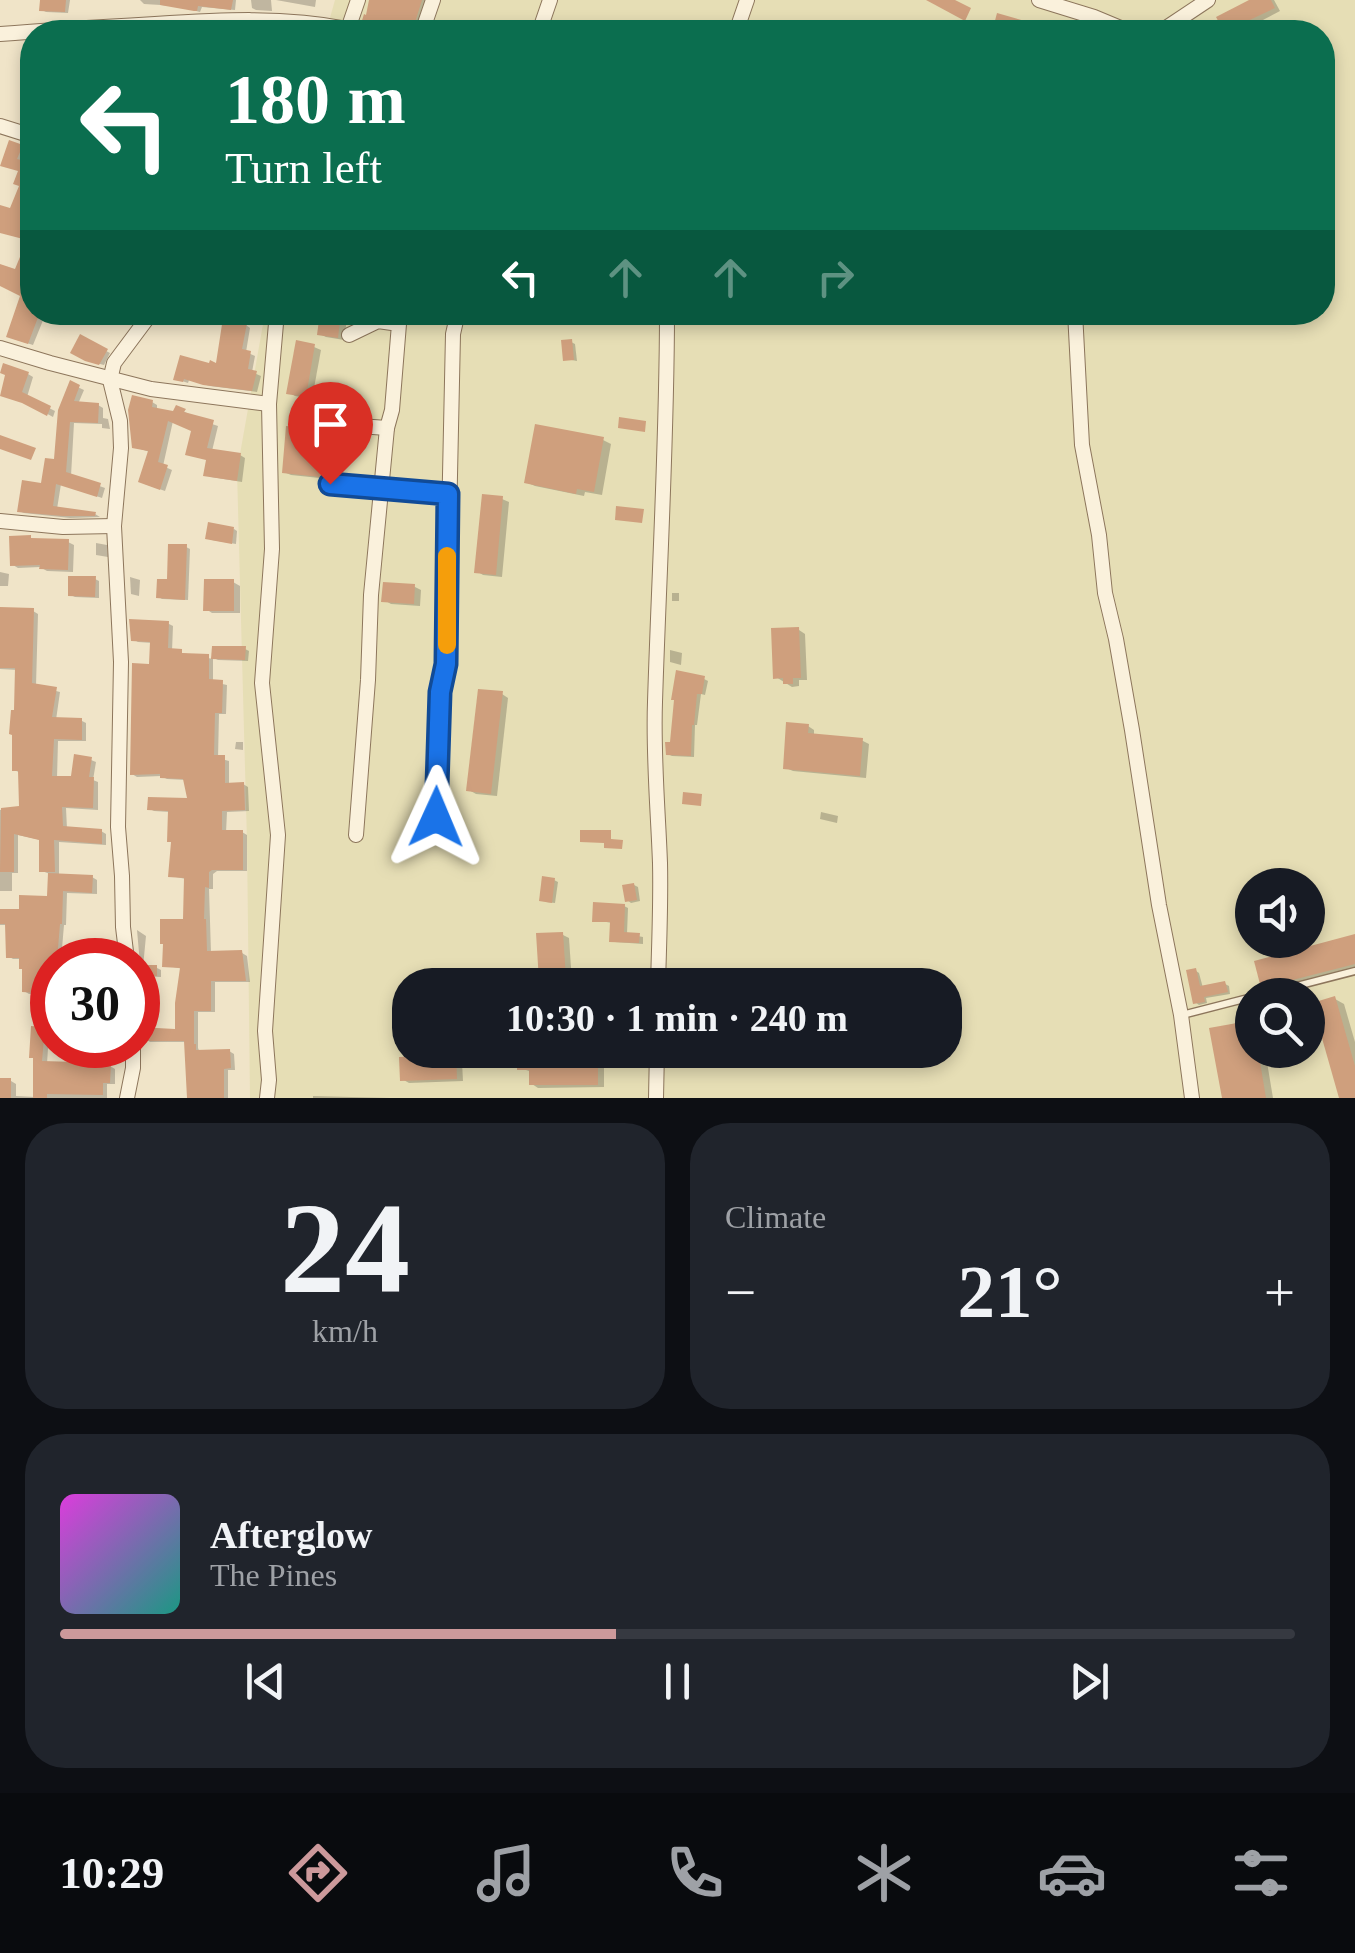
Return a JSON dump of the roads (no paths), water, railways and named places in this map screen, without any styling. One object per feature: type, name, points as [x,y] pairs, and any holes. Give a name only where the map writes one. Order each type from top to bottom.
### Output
[{"type":"street","points":[[1039,0],[1101,20]]},
{"type":"street","points":[[1178,20],[1208,0]]},
{"type":"street","points":[[124,938],[118,827],[120,662],[114,526],[121,448],[120,421],[110,380],[114,364],[142,325]]},
{"type":"street","points":[[267,1098],[265,1031],[278,835],[262,682],[272,549],[269,404],[277,325]]},
{"type":"street","points":[[349,336],[369,325]]},
{"type":"street","points":[[356,835],[371,594],[399,325]]},
{"type":"street","points":[[436,817],[440,692],[446,664],[455,325]]},
{"type":"street","points":[[659,968],[655,704],[667,325]]},
{"type":"street","points":[[1076,325],[1084,462],[1192,1098]]},
{"type":"street","points":[[0,348],[152,390],[269,404]]},
{"type":"street","points":[[317,423],[387,428]]},
{"type":"street","points":[[330,484],[448,494]]},
{"type":"street","points":[[0,520],[64,528],[114,526]]},
{"type":"street","points":[[127,1098],[133,1068]]},
{"type":"street","points":[[656,1098],[657,1068]]},
{"type":"lane","points":[[1325,979],[1355,972]]},
{"type":"lane","points":[[1180,1016],[1235,1001]]}]
